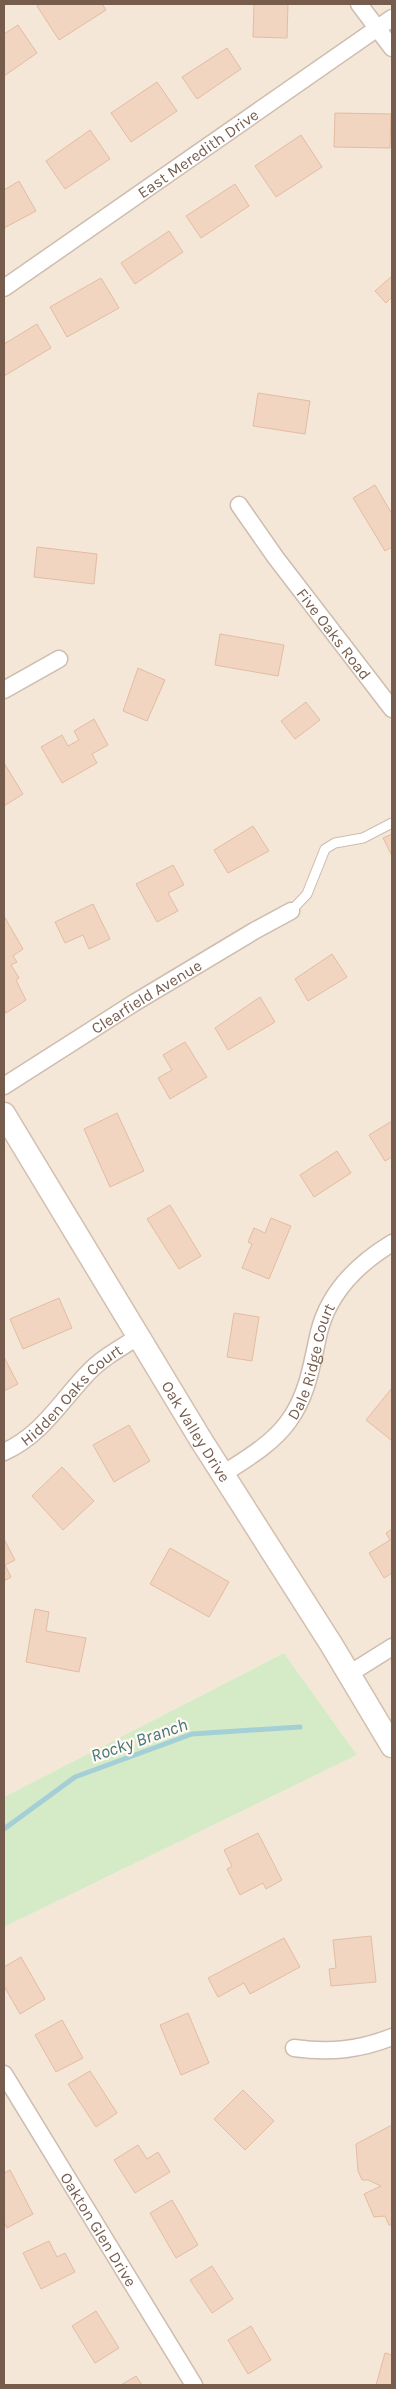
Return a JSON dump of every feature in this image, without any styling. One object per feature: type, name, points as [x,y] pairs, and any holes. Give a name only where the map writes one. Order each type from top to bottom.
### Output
[{"type":"street","points":[[359,4],[392,48]]},
{"type":"street","name":"East Meredith Drive","points":[[4,288],[392,18]]},
{"type":"street","name":"Five Oaks Road","points":[[239,505],[276,558],[392,708]]},
{"type":"street","points":[[4,690],[59,659]]},
{"type":"street","name":"Clearfield Avenue","points":[[4,1086],[142,998],[254,930],[291,912]]},
{"type":"street","name":"Oak Valley Drive","points":[[4,1114],[138,1337],[392,1746]]},
{"type":"street","name":"Dale Ridge Court","points":[[223,1474],[273,1439],[288,1422],[300,1402],[310,1377],[320,1330],[327,1309],[338,1289],[354,1271],[392,1242]]},
{"type":"street","name":"Hidden Oaks Court","points":[[4,1452],[34,1433],[54,1414],[86,1375],[102,1360],[138,1337]]},
{"type":"street","points":[[349,1674],[392,1647]]},
{"type":"street","points":[[294,2048],[317,2051],[344,2051],[367,2047],[392,2037]]},
{"type":"street","name":"Oakton Glen Drive","points":[[4,2074],[194,2385]]},
{"type":"lane","points":[[291,912],[307,894],[325,849],[335,843],[363,838],[392,823]]},
{"type":"shaded area","points":[[4,4],[392,4],[392,2385],[4,2385],[4,1927],[357,1755],[284,1653],[4,1797]]},
{"type":"green space","points":[[284,1653],[357,1755],[4,1927],[4,1797]]},
{"type":"building","points":[[40,4],[102,4],[106,10],[59,40],[37,6]]},
{"type":"building","points":[[254,4],[288,4],[287,38],[253,37]]},
{"type":"building","points":[[18,25],[37,53],[4,76],[4,34]]},
{"type":"building","points":[[227,48],[241,69],[197,99],[182,77]]},
{"type":"building","points":[[157,82],[177,111],[131,142],[111,113]]},
{"type":"building","points":[[335,113],[391,114],[390,148],[334,147]]},
{"type":"building","points":[[90,130],[110,159],[65,189],[46,161]]},
{"type":"building","points":[[301,135],[322,167],[276,197],[255,166]]},
{"type":"building","points":[[19,181],[36,211],[4,228],[4,190]]},
{"type":"building","points":[[235,184],[249,206],[201,238],[186,216]]},
{"type":"building","points":[[169,231],[183,252],[135,284],[121,263]]},
{"type":"building","points":[[392,276],[392,297],[386,303],[375,291]]},
{"type":"building","points":[[101,278],[119,308],[67,337],[50,307]]},
{"type":"building","points":[[37,324],[51,348],[4,376],[4,344]]},
{"type":"building","points":[[258,393],[310,401],[305,434],[253,426]]},
{"type":"building","points":[[375,485],[392,514],[392,547],[385,551],[353,498]]},
{"type":"building","points":[[37,547],[97,554],[94,584],[34,577]]},
{"type":"building","points":[[220,634],[284,645],[278,676],[215,665]]},
{"type":"building","points":[[138,668],[165,680],[147,721],[123,711]]},
{"type":"building","points":[[306,702],[320,720],[295,739],[281,721]]},
{"type":"building","points":[[94,719],[108,745],[92,754],[97,763],[62,783],[41,747],[62,735],[68,746],[79,740],[74,731]]},
{"type":"building","points":[[4,763],[23,794],[4,806]]},
{"type":"building","points":[[253,826],[269,851],[228,873],[214,850]]},
{"type":"building","points":[[392,834],[392,856],[383,838]]},
{"type":"building","points":[[173,865],[184,885],[168,893],[178,911],[157,922],[136,884]]},
{"type":"building","points":[[93,904],[110,939],[89,949],[83,935],[65,943],[55,922]]},
{"type":"building","points":[[4,916],[23,949],[13,956],[17,962],[11,965],[19,978],[16,980],[26,1000],[6,1013],[4,1009]]},
{"type":"building","points":[[332,954],[347,977],[308,1001],[295,979]]},
{"type":"building","points":[[260,997],[275,1022],[228,1050],[215,1028]]},
{"type":"building","points":[[185,1042],[207,1077],[170,1099],[158,1078],[172,1070],[163,1055]]},
{"type":"building","points":[[117,1113],[144,1171],[110,1187],[84,1129]]},
{"type":"building","points":[[392,1121],[392,1157],[385,1161],[369,1135]]},
{"type":"building","points":[[337,1151],[351,1173],[314,1197],[300,1175]]},
{"type":"building","points":[[170,1205],[201,1256],[179,1269],[147,1219]]},
{"type":"building","points":[[271,1218],[291,1226],[269,1279],[242,1268],[252,1244],[248,1242],[254,1228],[265,1233]]},
{"type":"building","points":[[59,1298],[72,1328],[23,1349],[10,1319]]},
{"type":"building","points":[[234,1313],[259,1317],[252,1361],[227,1357]]},
{"type":"building","points":[[4,1357],[18,1384],[4,1391]]},
{"type":"building","points":[[392,1388],[392,1438],[391,1440],[366,1420]]},
{"type":"building","points":[[129,1425],[150,1461],[114,1482],[93,1445]]},
{"type":"building","points":[[62,1467],[94,1501],[63,1530],[32,1496]]},
{"type":"building","points":[[392,1529],[392,1573],[384,1578],[369,1553],[390,1540],[386,1533]]},
{"type":"building","points":[[4,1539],[15,1560],[5,1565],[11,1577],[4,1581]]},
{"type":"building","points":[[170,1548],[229,1582],[209,1617],[150,1584]]},
{"type":"building","points":[[35,1609],[49,1612],[46,1631],[86,1638],[79,1672],[26,1662]]},
{"type":"building","points":[[258,1833],[282,1880],[266,1889],[263,1883],[240,1895],[227,1869],[232,1866],[224,1850]]},
{"type":"building","points":[[371,1936],[376,1982],[331,1986],[329,1969],[336,1968],[333,1940]]},
{"type":"building","points":[[284,1938],[300,1967],[250,1994],[244,1983],[218,1997],[208,1978]]},
{"type":"building","points":[[21,1957],[45,1999],[20,2014],[4,1986],[4,1967]]},
{"type":"building","points":[[188,2013],[209,2063],[181,2075],[160,2025]]},
{"type":"building","points":[[62,2020],[83,2058],[56,2072],[35,2035]]},
{"type":"building","points":[[90,2071],[117,2113],[96,2127],[68,2084]]},
{"type":"building","points":[[243,2090],[274,2121],[245,2150],[214,2119]]},
{"type":"building","points":[[392,2125],[392,2225],[389,2225],[385,2216],[374,2217],[364,2194],[381,2186],[368,2180],[362,2180],[358,2171],[356,2144]]},
{"type":"building","points":[[138,2145],[147,2159],[158,2152],[170,2172],[135,2193],[114,2160]]},
{"type":"building","points":[[10,2170],[33,2214],[7,2228],[4,2222],[4,2173]]},
{"type":"building","points":[[172,2200],[198,2245],[176,2258],[150,2213]]},
{"type":"building","points":[[49,2241],[57,2257],[65,2253],[75,2272],[41,2289],[23,2253]]},
{"type":"building","points":[[212,2266],[233,2299],[212,2313],[190,2280]]},
{"type":"building","points":[[96,2311],[119,2348],[95,2363],[72,2326]]},
{"type":"building","points":[[251,2326],[271,2360],[248,2374],[228,2340]]},
{"type":"building","points":[[385,2353],[392,2355],[392,2385],[376,2385]]},
{"type":"building","points":[[136,2376],[142,2385],[121,2385]]},
{"type":"waterway","name":"Rocky Branch","points":[[4,1829],[75,1777],[192,1734],[300,1727]]}]
